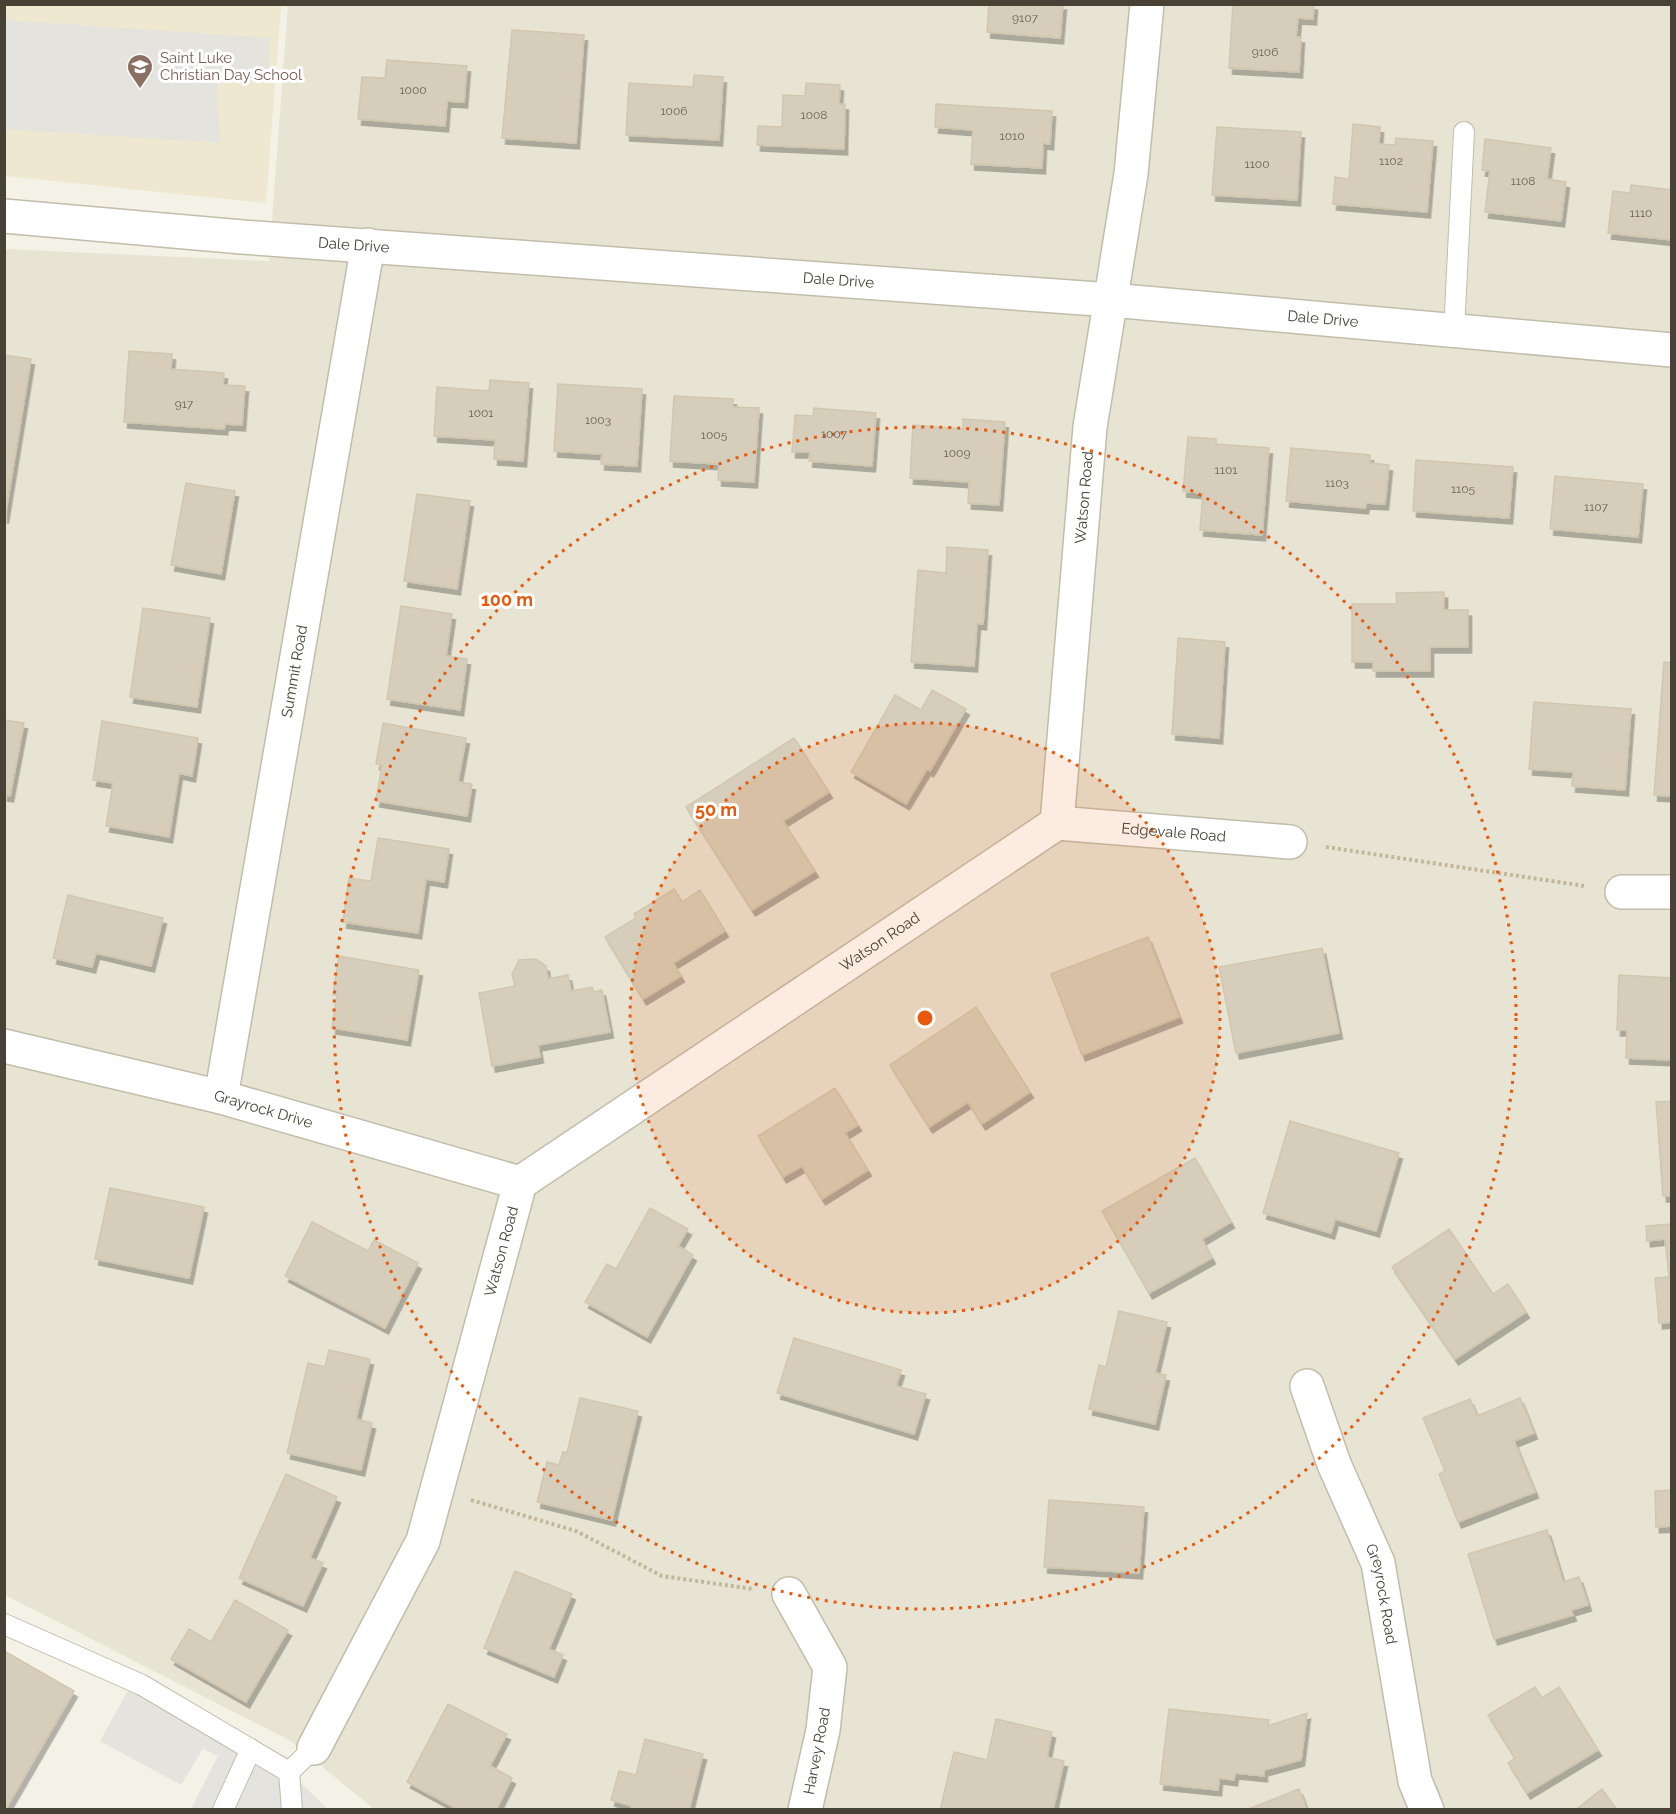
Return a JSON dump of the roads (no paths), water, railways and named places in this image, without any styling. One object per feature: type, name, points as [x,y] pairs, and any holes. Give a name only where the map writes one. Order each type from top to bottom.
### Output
[{"type":"street","name":"Watson Road","points":[[314,1748],[423,1541],[520,1183],[1057,823],[1090,427],[1131,174],[1147,4]]},
{"type":"street","name":"Dale Drive","points":[[4,216],[242,237],[1111,300],[1671,350]]},
{"type":"street","name":"Summit Road","points":[[221,1096],[368,245]]},
{"type":"street","name":"Edgevale Road","points":[[1057,823],[1290,842]]},
{"type":"street","points":[[1622,892],[1671,892]]},
{"type":"street","name":"Grayrock Drive","points":[[4,1046],[221,1096],[520,1183]]},
{"type":"street","name":"Greyrock Road","points":[[1307,1386],[1334,1464],[1378,1563],[1415,1781],[1426,1809]]},
{"type":"street","name":"Harvey Road","points":[[789,1594],[830,1667],[824,1730],[805,1809]]},
{"type":"lane","points":[[1454,331],[1464,132]]},
{"type":"lane","points":[[4,1624],[142,1685],[289,1772]]},
{"type":"lane","points":[[289,1772],[314,1748]]},
{"type":"lane","points":[[223,1809],[251,1749]]},
{"type":"lane","points":[[289,1772],[292,1809]]},
{"type":"place","name":"Saint Luke Christian Day School","points":[[140,90]]}]
